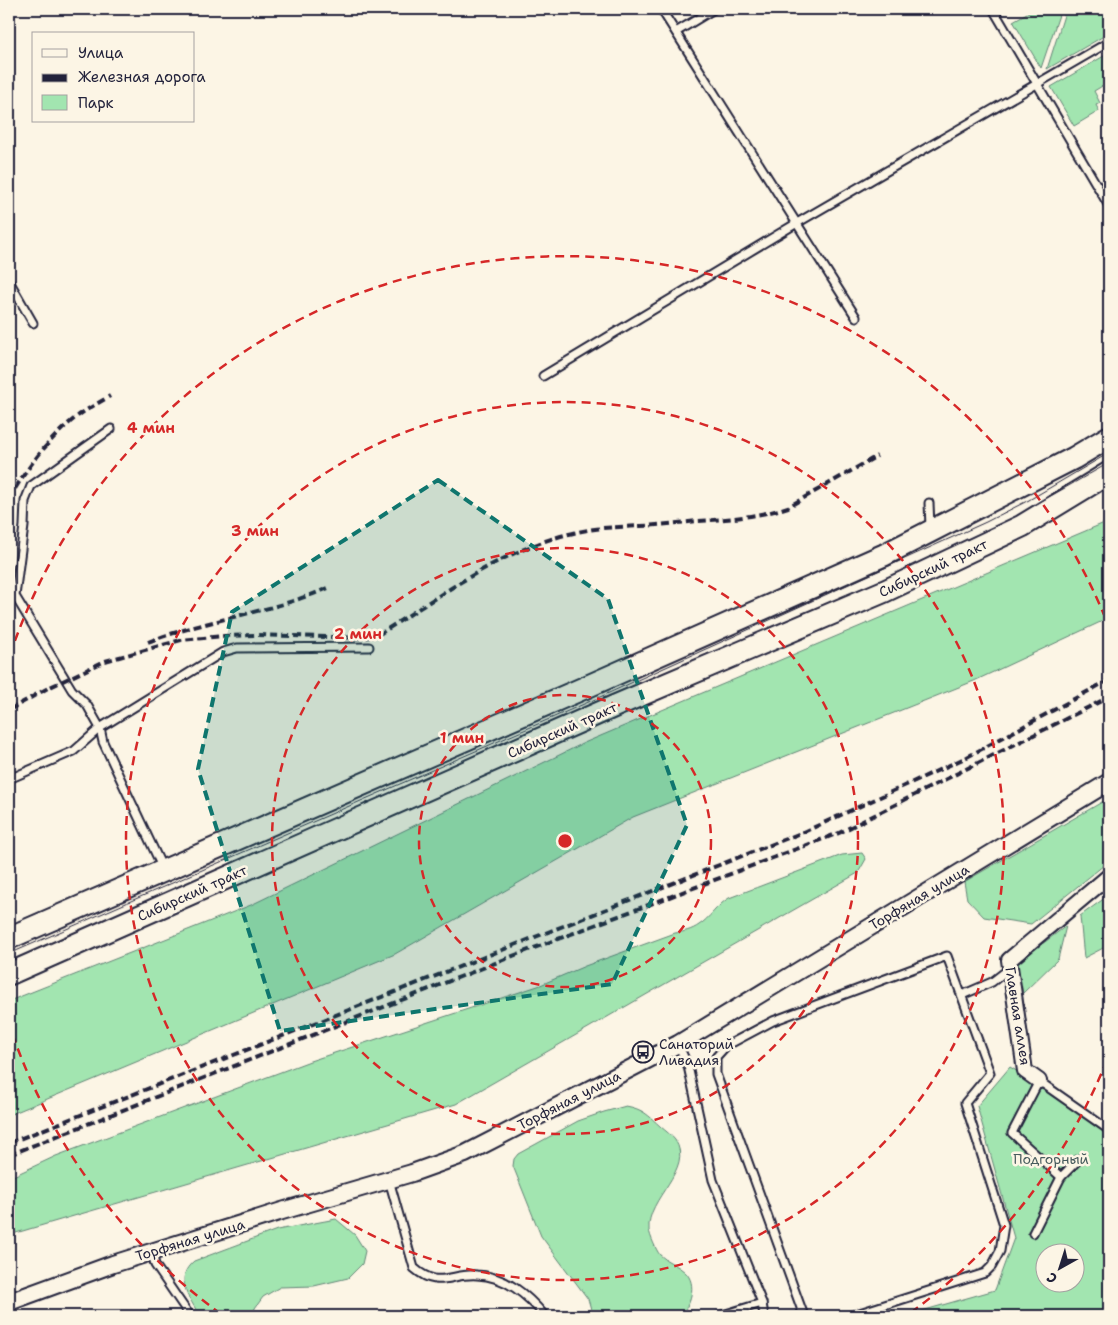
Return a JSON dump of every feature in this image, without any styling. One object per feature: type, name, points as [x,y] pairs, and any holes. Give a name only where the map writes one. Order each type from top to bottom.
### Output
[{"type":"main road","points":[[9,938],[884,555],[1074,458],[1109,437]]},
{"type":"main road","name":"Сибирский тракт","points":[[9,974],[615,706],[885,591],[1022,526],[1109,473]]},
{"type":"street","name":"Торфяная улица","points":[[9,1302],[152,1252],[389,1180],[465,1154],[678,1044],[1109,782]]},
{"type":"street","name":"Главная аллея","points":[[1039,1081],[1025,1071],[1009,960],[1109,876]]},
{"type":"lane","points":[[661,9],[856,317]]},
{"type":"lane","points":[[676,32],[714,9]]},
{"type":"lane","points":[[992,9],[1109,206]]},
{"type":"lane","points":[[542,376],[797,224],[1109,42]]},
{"type":"lane","points":[[9,281],[12,295],[33,323]]},
{"type":"lane","points":[[111,429],[31,486],[25,501],[24,526],[15,596],[72,690],[87,705],[100,728],[103,742],[164,871]]},
{"type":"lane","points":[[928,503],[931,531]]},
{"type":"lane","points":[[9,779],[74,750],[100,728],[223,652],[237,648],[369,648]]},
{"type":"lane","points":[[804,1316],[716,1074],[716,1057],[726,1046],[773,1021],[947,956],[990,1073],[965,1103],[1004,1225],[1000,1251],[992,1266],[985,1273],[850,1316]]},
{"type":"lane","points":[[962,995],[992,982],[1010,968]]},
{"type":"lane","points":[[678,1044],[688,1066],[713,1180],[762,1303],[764,1316]]},
{"type":"lane","points":[[1039,1081],[1012,1133],[1061,1177]]},
{"type":"lane","name":"Главная аллея","points":[[1039,1081],[1109,1130]]},
{"type":"lane","points":[[1033,1233],[1061,1177],[1079,1159]]},
{"type":"lane","points":[[389,1180],[414,1268],[422,1275],[436,1280],[475,1274],[495,1277],[516,1288],[533,1302],[545,1316]]},
{"type":"lane","points":[[152,1252],[155,1266],[190,1316]]},
{"type":"lane","points":[[719,1316],[762,1303]]},
{"type":"highlighted area","points":[[438,480],[608,599],[687,825],[612,984],[280,1031],[198,769],[232,612]]},
{"type":"green space","points":[[1034,9],[1061,9],[1041,68],[1013,21]]},
{"type":"green space","points":[[1066,9],[1109,9],[1109,33],[1047,69]]},
{"type":"green space","points":[[1109,53],[1109,82],[1094,91],[1100,103],[1096,105],[1099,111],[1074,126],[1051,87]]},
{"type":"green space","points":[[1109,521],[1109,618],[974,681],[633,817],[395,954],[9,1115],[9,1001],[251,905],[584,743]]},
{"type":"green space","points":[[1109,798],[1109,861],[1031,924],[984,917],[967,899],[964,882]]},
{"type":"green space","points":[[862,853],[866,859],[858,873],[456,1104],[9,1235],[9,1178],[56,1156],[310,1061],[538,986],[585,966],[691,929],[703,922],[729,898],[842,855]]},
{"type":"green space","points":[[1109,895],[1109,945],[1084,958],[1080,916]]},
{"type":"green space","points":[[1066,926],[1058,959],[1023,993],[1017,963]]},
{"type":"green space","name":"Подгорный","points":[[1010,1067],[1109,1127],[1109,1316],[904,1316],[995,1290],[1014,1238],[977,1106]]},
{"type":"green space","points":[[626,1106],[637,1109],[649,1116],[675,1140],[680,1151],[675,1173],[650,1218],[649,1230],[653,1243],[660,1255],[679,1267],[689,1277],[692,1289],[691,1295],[687,1307],[680,1316],[593,1316],[588,1299],[541,1236],[513,1166],[514,1159],[518,1154],[578,1121]]},
{"type":"green space","points":[[336,1219],[355,1235],[365,1251],[362,1264],[348,1278],[314,1286],[280,1287],[263,1297],[255,1308],[253,1316],[200,1316],[188,1296],[184,1281],[188,1268],[194,1261],[277,1230]]},
{"type":"tram line","points":[[9,954],[600,697],[986,522],[1029,500],[1109,453]]},
{"type":"tram line","points":[[1033,506],[1109,463]]},
{"type":"railway","points":[[9,499],[31,464],[58,433],[79,415],[110,396]]},
{"type":"railway","points":[[9,710],[48,688],[105,661],[181,640],[255,635],[364,638],[378,635],[452,587],[504,558],[531,546],[594,529],[732,518],[777,510],[788,507],[877,456]]},
{"type":"railway","points":[[148,642],[193,627],[284,604],[328,588]]},
{"type":"railway","points":[[9,1143],[806,831],[967,757],[1109,680]]},
{"type":"railway","points":[[9,1155],[518,954],[839,833],[1109,697]]},
{"type":"place","name":"Санаторий Ливадия","points":[[643,1052]]}]
